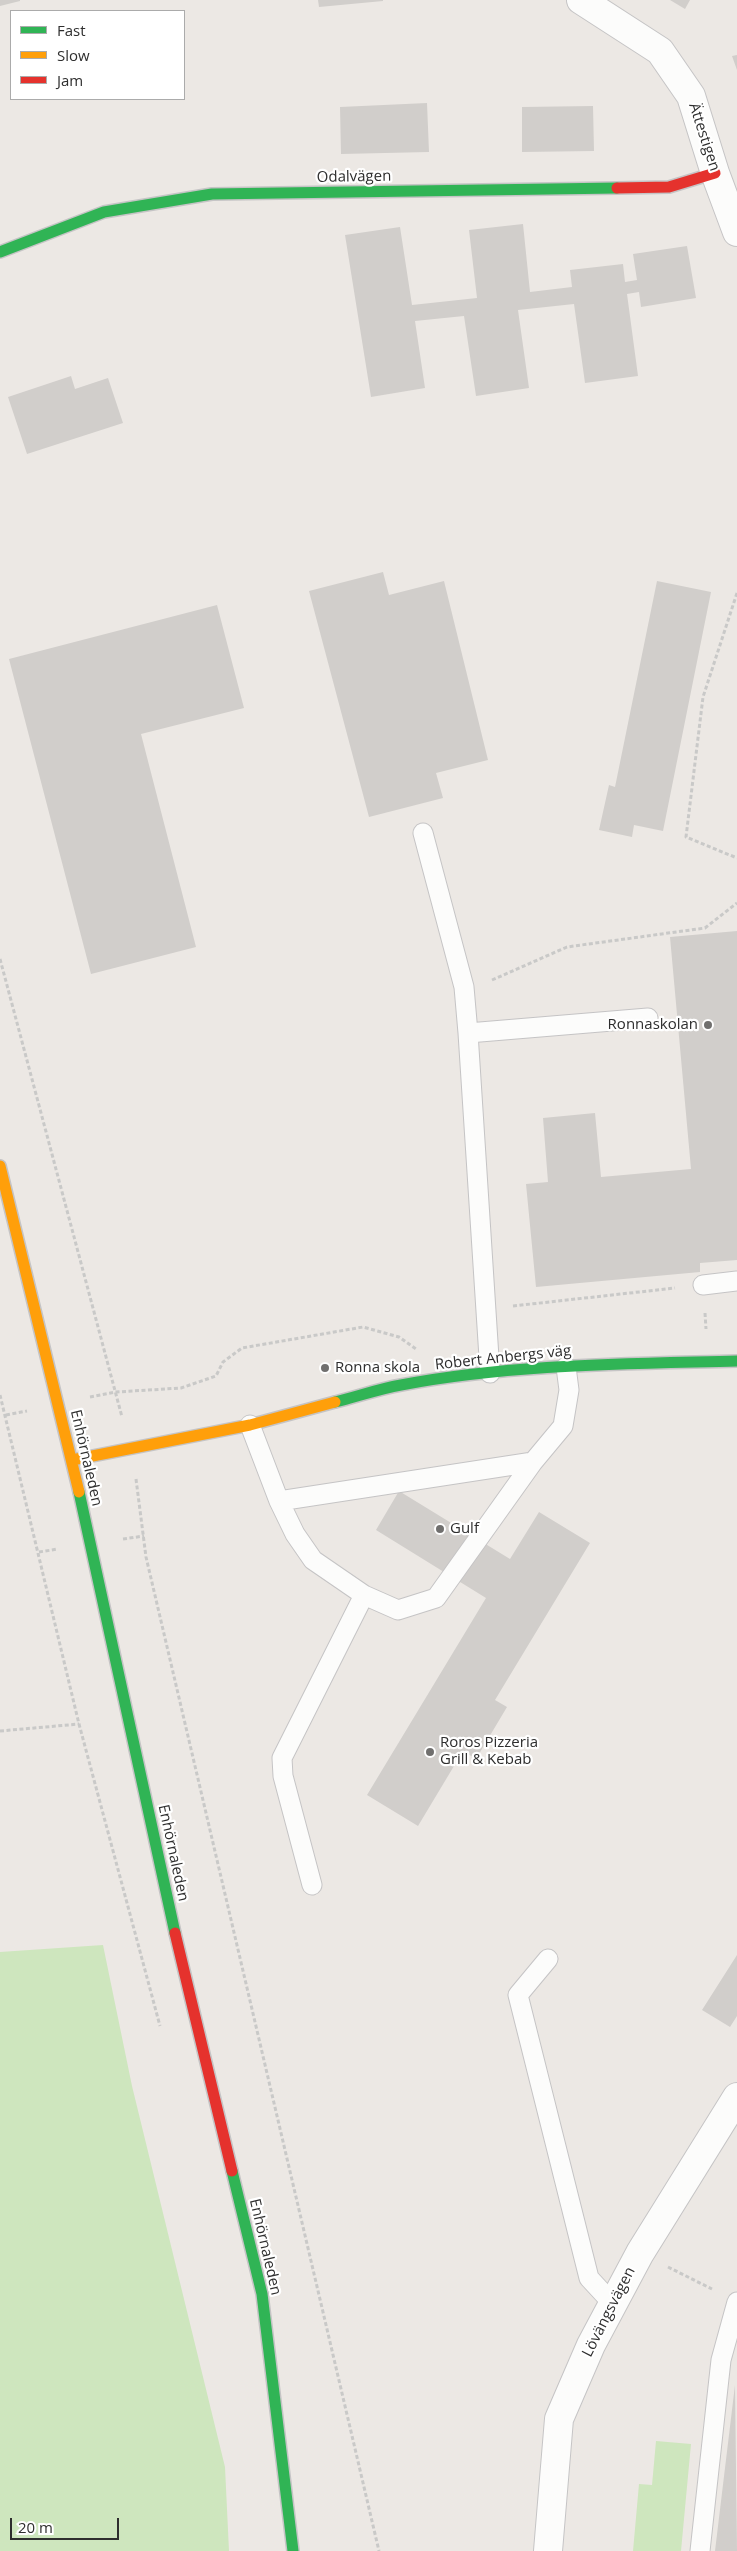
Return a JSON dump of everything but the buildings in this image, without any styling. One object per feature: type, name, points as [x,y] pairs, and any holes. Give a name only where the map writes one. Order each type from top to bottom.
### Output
[{"type":"street","name":"Ättestigen","points":[[581,0],[660,51],[691,96],[715,173],[737,232]]},
{"type":"street","name":"Odalvägen","points":[[0,252],[104,212],[212,194],[669,187],[715,173]]},
{"type":"street","name":"Enhörnaleden","points":[[1,1173],[72,1460],[190,2000],[262,2294],[288,2496],[293,2551]]},
{"type":"street","name":"Robert Anbergs väg","points":[[72,1460],[131,1450],[250,1425],[400,1385],[490,1373],[566,1367],[737,1361]]},
{"type":"street","name":"Lövängsvägen","points":[[548,2551],[559,2419],[591,2345],[640,2253],[737,2097]]},
{"type":"lane","points":[[423,833],[464,993],[490,1373]]},
{"type":"lane","points":[[468,1033],[648,1018]]},
{"type":"lane","points":[[703,1285],[737,1281]]},
{"type":"lane","points":[[250,1425],[279,1501],[295,1534],[313,1560],[364,1594],[398,1610],[436,1598],[533,1462],[563,1426],[569,1390],[566,1367]]},
{"type":"lane","points":[[279,1501],[533,1462]]},
{"type":"lane","points":[[312,1885],[283,1776],[282,1758],[364,1594]]},
{"type":"lane","points":[[548,1959],[518,1994],[589,2278],[613,2304]]},
{"type":"lane","points":[[700,2551],[721,2360],[737,2302]]},
{"type":"path","points":[[737,593],[703,697],[686,837],[737,858]]},
{"type":"path","points":[[464,993],[567,947],[705,928],[737,903]]},
{"type":"path","points":[[0,959],[131,1450],[146,1557],[379,2551]]},
{"type":"path","points":[[486,1309],[703,1285],[709,1362]]},
{"type":"path","points":[[0,1395],[79,1724],[161,2030]]},
{"type":"path","points":[[0,1731],[79,1724]]},
{"type":"path","points":[[640,2253],[737,2302]]},
{"type":"green space","points":[[103,1945],[132,2086],[225,2467],[229,2551],[0,2551],[0,1952]]},
{"type":"green space","points":[[656,2441],[691,2444],[681,2551],[633,2551],[639,2484],[652,2485]]},
{"type":"traffic: fast","points":[[0,252],[104,212],[212,194],[617,188]]},
{"type":"traffic: fast","points":[[335,1402],[392,1387],[484,1373],[610,1364],[737,1361]]},
{"type":"traffic: fast","points":[[79,1492],[175,1933]]},
{"type":"traffic: fast","points":[[232,2171],[262,2294],[293,2551]]},
{"type":"traffic: slow","points":[[0,1166],[79,1492]]},
{"type":"traffic: slow","points":[[72,1460],[250,1425],[335,1402]]},
{"type":"traffic: jam","points":[[617,188],[669,187],[715,173]]},
{"type":"traffic: jam","points":[[175,1933],[232,2171]]},
{"type":"place","name":"Ronnaskolan","points":[[708,1025]]},
{"type":"place","name":"Ronna skola","points":[[325,1368]]},
{"type":"place","name":"Gulf","points":[[440,1529]]},
{"type":"place","name":"Roros Pizzeria Grill & Kebab","points":[[430,1752]]}]
